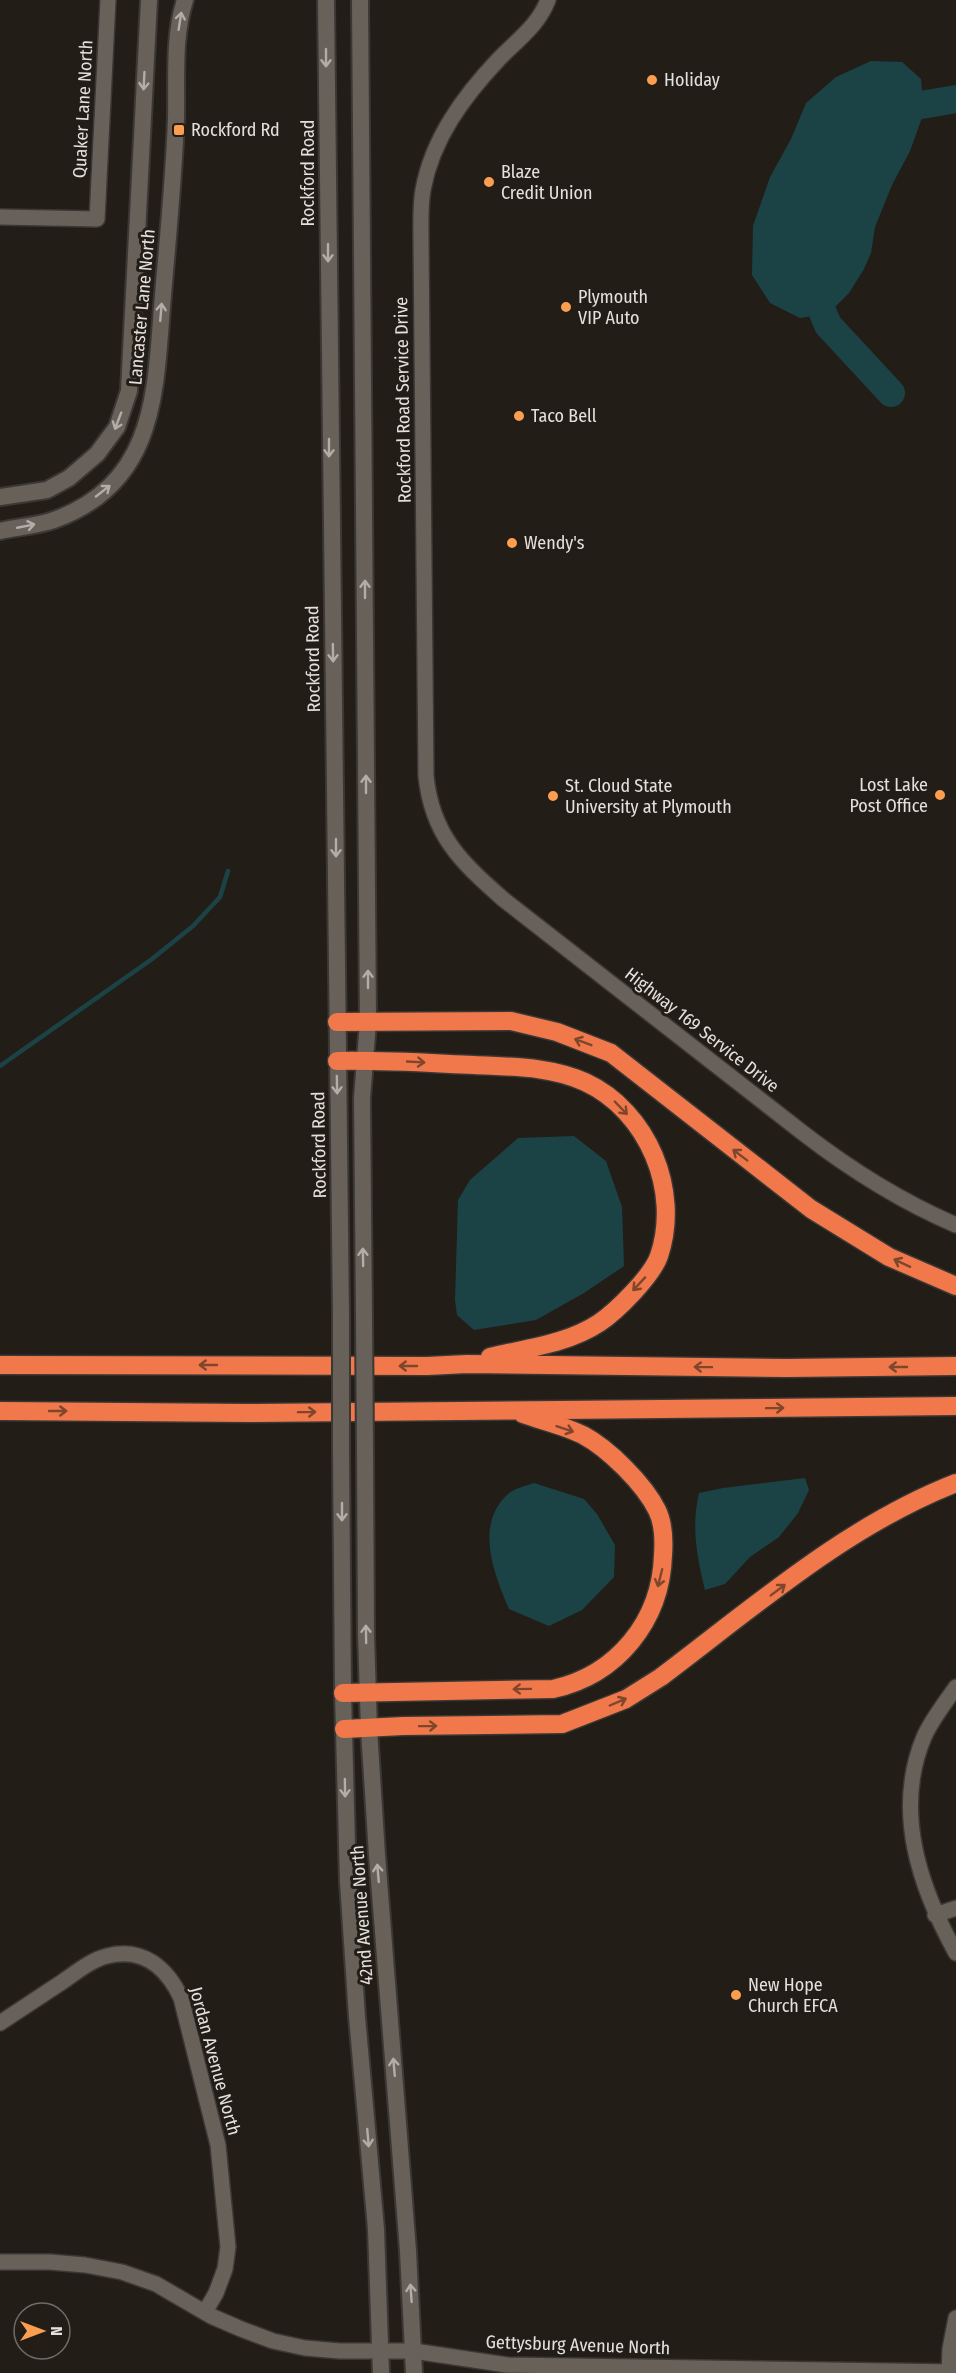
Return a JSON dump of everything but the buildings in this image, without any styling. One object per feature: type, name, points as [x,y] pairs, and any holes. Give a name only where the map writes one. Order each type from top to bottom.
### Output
[{"type":"highway","points":[[337,1022],[511,1021],[557,1032],[611,1053],[811,1209],[889,1257],[956,1286]]},
{"type":"highway","points":[[337,1062],[366,1061],[544,1069],[568,1076],[601,1091],[627,1113],[650,1147],[665,1187],[663,1238],[658,1257],[651,1270],[599,1323],[569,1338],[467,1364]]},
{"type":"highway","points":[[0,1365],[427,1366],[467,1364],[787,1368],[956,1366]]},
{"type":"highway","points":[[0,1411],[248,1413],[956,1406]]},
{"type":"highway","points":[[344,1693],[553,1689],[567,1686],[598,1673],[622,1653],[642,1626],[655,1596],[663,1564],[664,1546],[658,1511],[630,1474],[599,1445],[583,1435],[510,1409]]},
{"type":"highway","points":[[344,1730],[562,1724],[626,1699],[660,1677],[863,1528],[912,1501],[956,1483]]},
{"type":"main road","name":"Lancaster Lane North","points":[[0,497],[46,490],[76,472],[97,454],[117,427],[129,391],[149,0]]},
{"type":"main road","name":"Lancaster Lane North","points":[[0,531],[53,520],[81,507],[109,486],[127,466],[142,441],[155,395],[175,145],[179,17],[185,0]]},
{"type":"main road","name":"Rockford Road","points":[[326,0],[341,1453]]},
{"type":"main road","points":[[360,0],[368,1022],[366,1061]]},
{"type":"main road","name":"42nd Avenue North","points":[[366,1061],[362,1098],[367,1693],[414,2373]]},
{"type":"main road","name":"42nd Avenue North","points":[[341,1453],[348,1882],[357,2017],[376,2229],[381,2373]]},
{"type":"street","name":"Quaker Lane North","points":[[0,217],[97,219],[108,0]]},
{"type":"street","name":"Rockford Road Service Drive","points":[[445,838],[428,792],[426,776],[421,241],[423,190],[435,149],[460,104],[483,76],[536,23],[548,0]]},
{"type":"street","name":"Highway 169 Service Drive","points":[[445,838],[457,856],[503,899],[843,1164],[902,1200],[956,1225]]},
{"type":"street","points":[[956,1687],[924,1737],[914,1771],[910,1807],[913,1844],[921,1878],[935,1915],[956,1953]]},
{"type":"street","points":[[935,1915],[956,1908]]},
{"type":"street","name":"Jordan Avenue North","points":[[0,2023],[105,1956],[123,1954],[144,1958],[161,1967],[173,1980],[187,2020],[214,2124],[222,2167],[228,2247],[225,2269],[216,2293],[205,2312]]},
{"type":"street","name":"Gettysburg Avenue North","points":[[0,2262],[50,2262],[85,2265],[122,2272],[156,2284],[205,2312],[273,2341],[305,2348],[340,2351],[414,2351],[507,2365],[951,2372]]},
{"type":"street","points":[[951,2372],[950,2349],[956,2318]]},
{"type":"water","points":[[871,61],[902,62],[921,79],[924,112],[910,151],[892,185],[875,227],[871,253],[864,269],[849,293],[829,313],[800,318],[770,303],[752,275],[753,226],[770,177],[791,139],[806,103],[836,77]]},
{"type":"water","points":[[574,1136],[606,1161],[622,1207],[624,1266],[584,1293],[536,1320],[474,1330],[457,1315],[455,1300],[458,1200],[470,1180],[518,1138]]},
{"type":"water","points":[[805,1478],[809,1490],[798,1513],[779,1537],[750,1557],[725,1584],[705,1590],[696,1542],[695,1518],[699,1493]]},
{"type":"water","points":[[534,1483],[584,1499],[597,1514],[615,1545],[614,1577],[582,1610],[549,1626],[509,1609],[498,1581],[490,1550],[489,1535],[498,1506],[511,1492]]},
{"type":"waterway","points":[[886,111],[956,99]]},
{"type":"waterway","points":[[809,280],[828,325],[891,393]]},
{"type":"waterway","points":[[0,1066],[152,959],[193,926],[220,897],[228,871]]},
{"type":"place","name":"Holiday","points":[[652,80]]},
{"type":"place","name":"Rockford Rd","points":[[179,130]]},
{"type":"place","name":"Blaze Credit Union","points":[[489,182]]},
{"type":"place","name":"Plymouth VIP Auto","points":[[566,307]]},
{"type":"place","name":"Taco Bell","points":[[519,416]]},
{"type":"place","name":"Wendy's","points":[[512,543]]},
{"type":"place","name":"Lost Lake Post Office","points":[[940,795]]},
{"type":"place","name":"St. Cloud State University at Plymouth","points":[[553,796]]},
{"type":"place","name":"New Hope Church EFCA","points":[[736,1995]]}]
